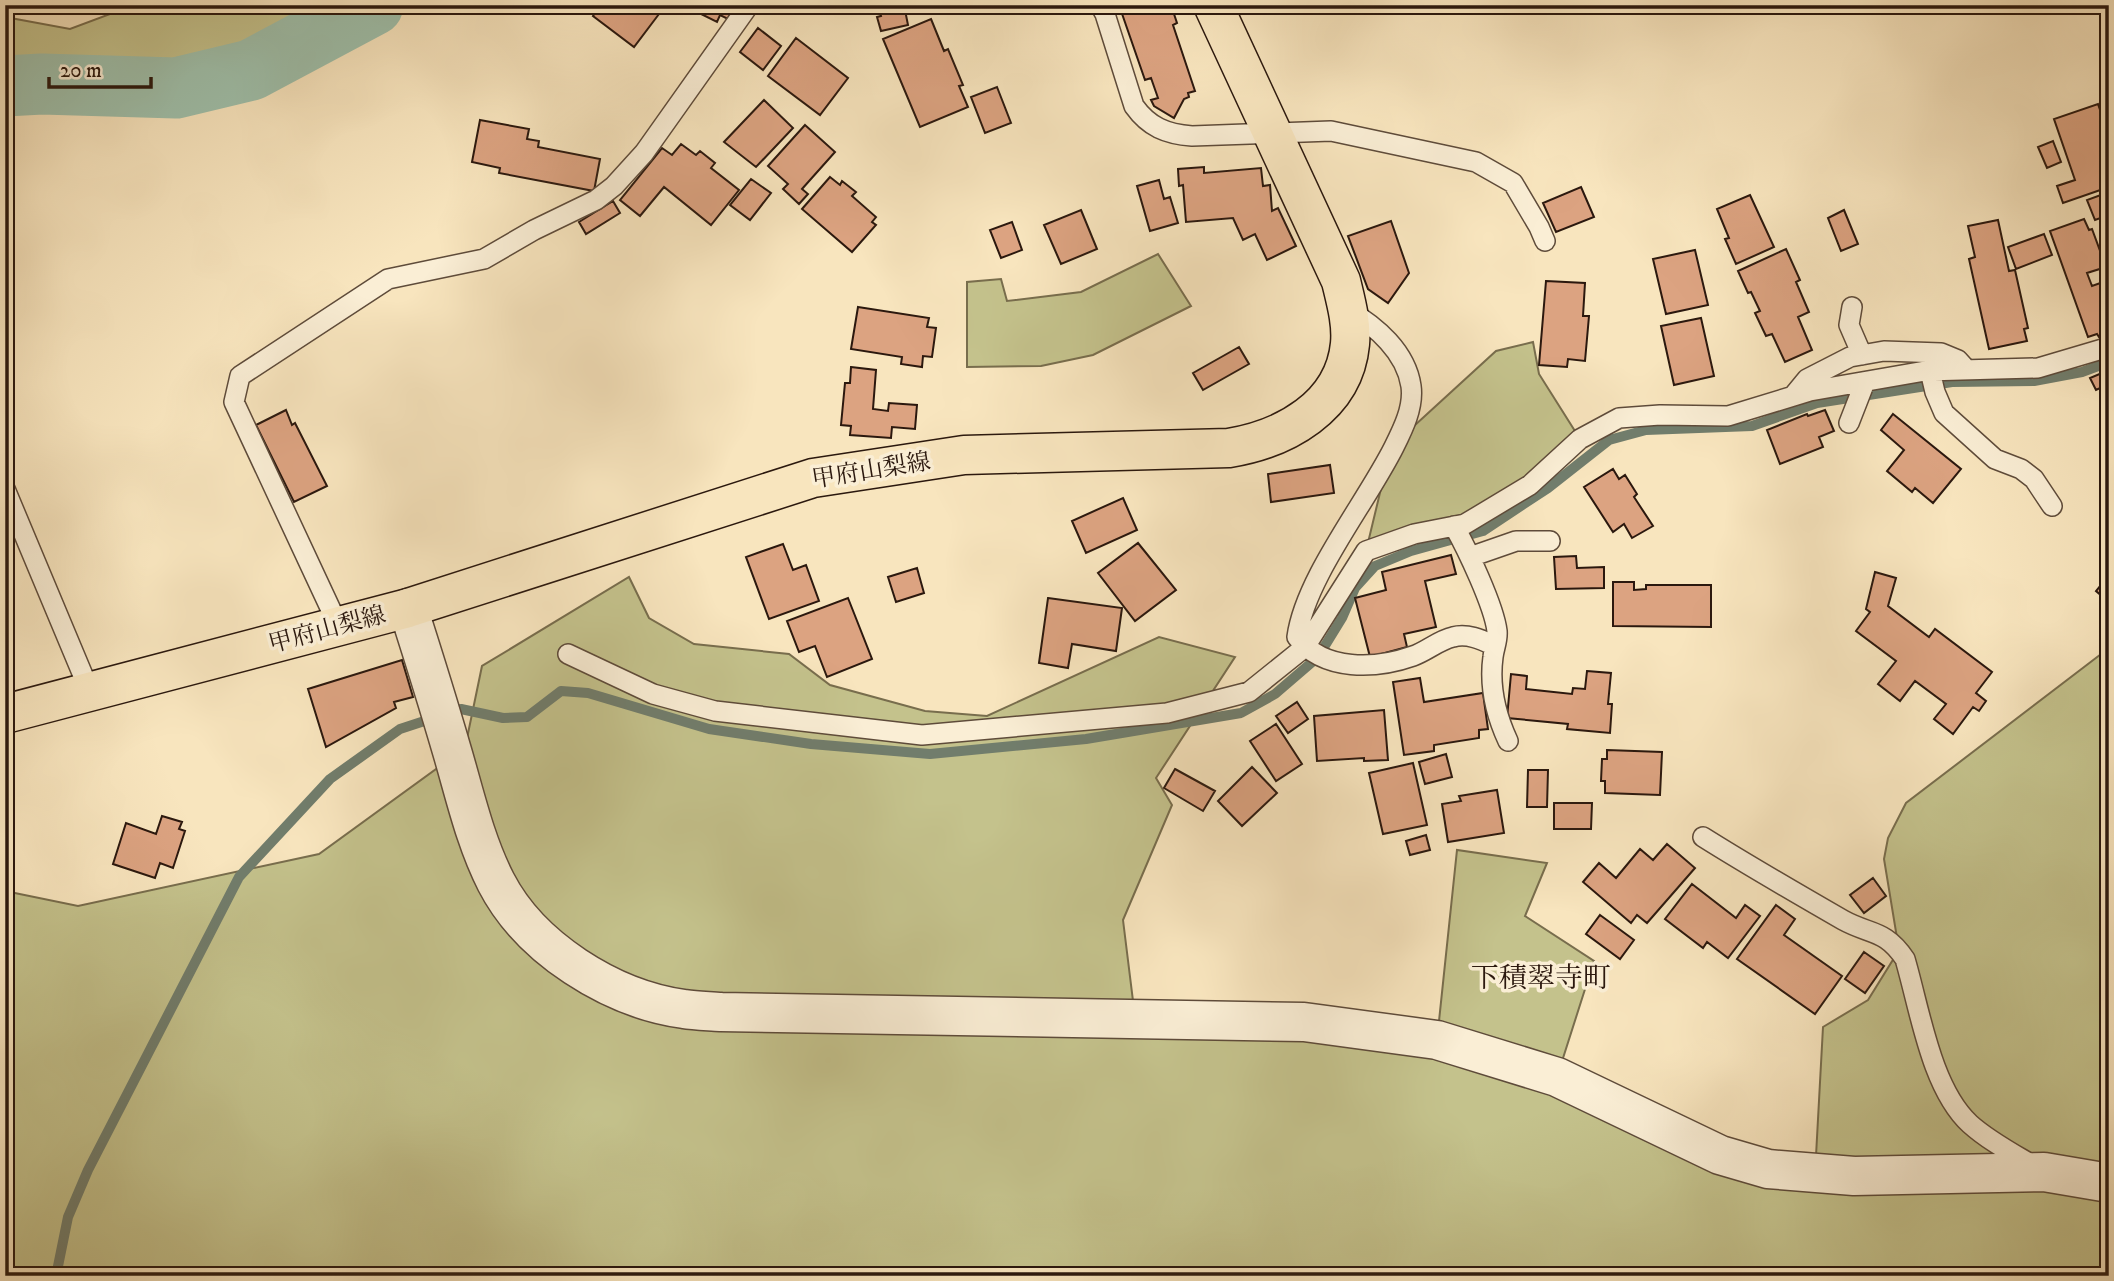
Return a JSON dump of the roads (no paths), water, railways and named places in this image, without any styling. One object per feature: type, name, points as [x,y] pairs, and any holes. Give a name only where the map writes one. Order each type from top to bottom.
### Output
[{"type":"main road","name":"甲府山梨線","points":[[5,714],[408,608],[813,478],[964,455],[1194,450],[1252,444],[1292,428],[1325,400],[1338,382],[1346,365],[1350,344],[1349,310],[1341,281],[1213,5]]},
{"type":"street","points":[[408,608],[480,845],[497,884],[520,918],[546,945],[580,971],[626,994],[671,1006],[721,1012],[1304,1022],[1366,1029],[1437,1040],[1557,1077],[1720,1155],[1768,1169],[1854,1176],[2044,1172],[2109,1183]]},
{"type":"lane","points":[[339,627],[234,402],[240,376],[388,279],[484,259],[534,230],[596,200],[614,186],[644,153],[749,5]]},
{"type":"lane","points":[[1100,5],[1134,106],[1154,127],[1172,134],[1192,136],[1331,131],[1476,162],[1513,183],[1545,242]]},
{"type":"lane","points":[[1852,307],[1849,325],[1862,355]]},
{"type":"lane","points":[[1349,310],[1371,323],[1402,360],[1411,386],[1410,407],[1402,431],[1377,480],[1329,558],[1300,617],[1297,637],[1307,648],[1355,666],[1377,666],[1413,656],[1454,637],[1473,636],[1495,646]]},
{"type":"lane","points":[[1508,741],[1498,719],[1491,678],[1498,634],[1495,620],[1462,541],[1465,524],[1530,485],[1580,439],[1619,418],[1660,415],[1728,416],[1792,397],[1858,400],[1966,370],[2038,368],[2109,346]]},
{"type":"lane","points":[[1792,397],[1807,379],[1850,357],[1884,351],[1941,354],[1958,360],[1966,370]]},
{"type":"lane","points":[[1932,380],[1944,413],[1995,459],[2021,469],[2034,479],[2052,506]]},
{"type":"lane","points":[[5,489],[90,692]]},
{"type":"lane","points":[[568,654],[653,694],[715,710],[922,735],[1167,713],[1249,692],[1307,648],[1366,551],[1414,534],[1462,541],[1550,541]]},
{"type":"lane","points":[[1703,837],[1845,921],[1878,933],[1899,950],[1905,960],[1939,1079],[1952,1102],[1968,1122],[1989,1140],[2044,1172]]},
{"type":"waterway","points":[[5,86],[42,84],[176,88],[251,70],[373,5]]},
{"type":"waterway","points":[[56,1276],[68,1217],[88,1170],[239,877],[330,779],[400,729],[461,709],[503,718],[527,717],[561,691],[588,693],[709,729],[811,744],[930,754],[1086,739],[1241,713],[1275,694],[1318,657],[1342,618],[1355,588],[1375,566],[1411,551],[1483,531],[1548,488],[1609,440],[1646,430],[1752,426],[1817,403],[1952,382],[2034,381],[2082,372],[2109,362]]},
{"type":"district","name":"下積翠寺町","points":[[1541,977]]}]
